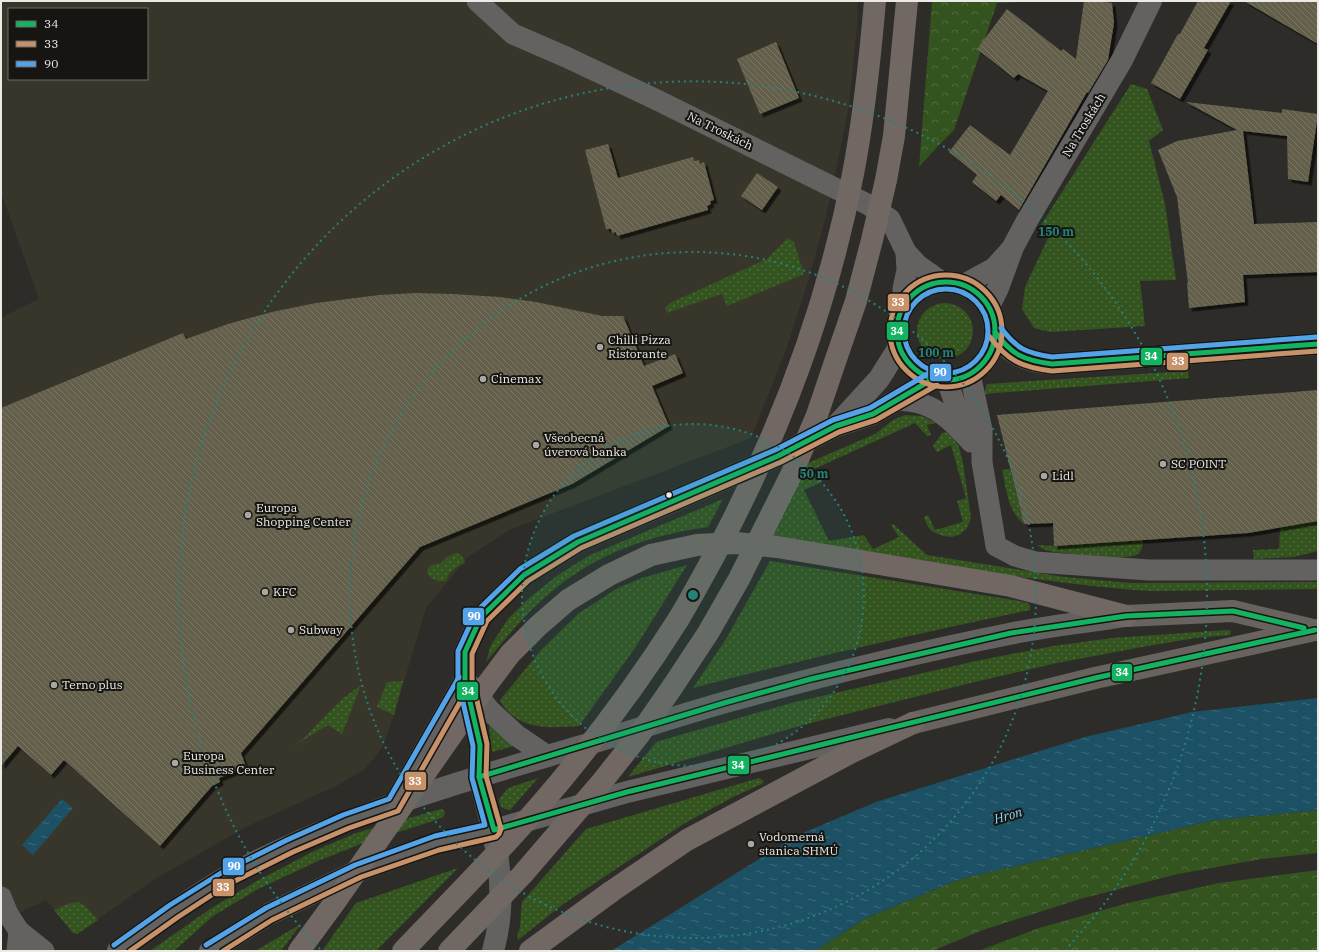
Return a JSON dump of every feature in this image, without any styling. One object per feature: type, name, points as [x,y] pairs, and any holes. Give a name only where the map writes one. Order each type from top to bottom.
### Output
[{"type":"highway","points":[[403,951],[501,850],[576,763],[645,669],[678,619],[738,512],[786,405],[825,291],[853,175],[864,109],[875,1]]},
{"type":"highway","points":[[449,951],[522,875],[596,789],[639,735],[704,640],[739,579],[793,471],[819,408],[856,301],[872,240],[886,180],[894,136],[907,1]]},
{"type":"highway","points":[[299,951],[510,654],[538,626],[568,600],[608,574],[651,555],[697,545],[737,543],[785,549],[1011,586],[1126,616]]},
{"type":"highway","points":[[530,951],[612,891],[687,840],[852,752],[914,723]]},
{"type":"main road","points":[[1126,616],[1233,611],[1317,630]]},
{"type":"main road","points":[[914,723],[1095,678],[1317,630]]},
{"type":"street","name":"Na Troskách","points":[[477,1],[514,34],[667,105],[867,204],[890,219],[906,252],[918,265],[953,284],[994,268],[1014,247]]},
{"type":"street","name":"Na Troskách","points":[[989,306],[998,288],[1014,247],[1028,219],[1122,60],[1151,1]]},
{"type":"street","name":"Na Troskách","points":[[904,306],[903,289],[907,270],[906,252]]},
{"type":"street","points":[[494,951],[498,934],[502,901],[500,875],[494,830],[479,777],[480,745],[465,680],[465,652],[482,617],[524,575],[578,542],[778,456],[836,426],[873,414],[897,400],[940,380],[959,378],[970,374],[983,363],[992,348],[995,332],[993,317],[989,306],[976,293],[953,284],[927,286],[914,294],[904,306],[898,319],[896,333],[899,347],[907,361],[918,372],[940,380],[982,462]]},
{"type":"street","points":[[995,332],[1007,348],[1019,355],[1035,362],[1052,364],[1318,344]]},
{"type":"street","points":[[836,426],[879,378],[899,347]]},
{"type":"street","points":[[970,374],[982,430],[982,462],[996,546],[1015,556],[1036,562],[1150,570],[1318,570]]},
{"type":"street","points":[[897,400],[921,403],[937,410],[971,442]]},
{"type":"street","points":[[118,951],[174,911],[224,879],[325,830],[346,821],[394,805],[479,777],[724,703],[826,676],[1011,633],[1126,616]]},
{"type":"street","points":[[465,680],[489,710],[516,735],[548,756]]},
{"type":"street","points":[[394,805],[465,680]]},
{"type":"street","points":[[210,951],[269,914],[358,871],[437,843],[494,830],[627,792],[914,723]]},
{"type":"street","points":[[1,897],[18,941],[44,951]]},
{"type":"shaded area","points":[[1,1],[858,1],[849,106],[828,208],[810,275],[787,347],[751,438],[509,530],[468,557],[426,608],[394,715],[382,748],[365,769],[340,784],[246,827],[155,879],[77,934],[73,933],[46,900],[1,921],[1,318],[39,299],[1,192]]},
{"type":"green space","points":[[932,1],[1035,1],[997,3],[954,130],[919,167]]},
{"type":"green space","points":[[1131,84],[1147,89],[1163,130],[1149,141],[1165,204],[1176,280],[1140,281],[1145,326],[1050,332],[1034,328],[1022,309],[1025,287],[1049,236],[1039,228]]},
{"type":"green space","points":[[788,238],[794,242],[804,274],[727,306],[722,294],[667,313],[665,308],[670,303],[767,259]]},
{"type":"green space","points":[[939,303],[951,303],[961,307],[969,315],[973,325],[973,337],[969,347],[961,355],[951,359],[939,359],[929,355],[921,347],[917,337],[917,325],[921,315],[929,307]]},
{"type":"green space","points":[[1188,371],[1189,378],[984,394],[987,384]]},
{"type":"green space","points":[[905,415],[922,416],[936,423],[927,425],[931,435],[927,436],[915,423],[812,470],[822,482],[804,490],[829,541],[864,535],[873,549],[899,537],[891,525],[893,524],[927,555],[1065,577],[1129,583],[1318,582],[1318,589],[1152,591],[1112,588],[964,569],[771,536],[808,463],[875,434],[893,420]]},
{"type":"green space","points":[[946,432],[954,439],[959,447],[963,463],[971,518],[967,528],[960,534],[952,537],[943,536],[933,532],[928,527],[924,517],[928,515],[935,530],[963,522],[957,501],[966,498],[951,445],[937,452],[933,446],[942,433]]},
{"type":"green space","points":[[1010,469],[1024,524],[1014,513],[1008,500],[1002,470]]},
{"type":"green space","points":[[723,499],[708,527],[668,534],[629,546],[610,554],[574,575],[547,595],[486,662],[491,645],[508,619],[528,599],[558,575],[588,556]]},
{"type":"green space","points":[[1318,521],[1318,551],[1294,557],[1254,559],[1253,550],[1279,549],[1280,527]]},
{"type":"green space","points":[[1143,539],[1140,552],[1129,557],[1053,552],[1043,549],[1037,545],[1054,546]]},
{"type":"green space","points":[[456,553],[462,556],[465,563],[458,566],[449,574],[446,581],[435,580],[427,573],[428,568],[432,565],[441,563],[447,557]]},
{"type":"green space","points":[[770,561],[1019,601],[1028,603],[1030,610],[861,647],[693,688],[726,639]]},
{"type":"green space","points":[[687,565],[635,648],[579,726],[545,727],[534,725],[515,717],[507,710],[500,700],[542,649],[579,613],[618,588],[642,578]]},
{"type":"green space","points":[[1231,631],[1230,635],[1195,638],[1142,647],[1057,663],[979,681],[799,726],[628,777],[656,742],[791,703],[976,661],[1053,646],[1112,638]]},
{"type":"green space","points":[[403,681],[394,715],[377,707],[387,682]]},
{"type":"green space","points":[[361,685],[342,734],[328,725],[295,745],[303,739],[342,699]]},
{"type":"green space","points":[[489,725],[508,741],[518,745],[492,752]]},
{"type":"green space","points":[[538,778],[510,810],[501,806],[499,799],[508,788]]},
{"type":"green space","points":[[759,778],[764,781],[762,784],[735,796],[685,823],[562,905],[518,940],[517,937],[520,927],[522,902],[586,829]]},
{"type":"green space","points":[[441,809],[444,810],[445,813],[443,817],[358,845],[318,861],[258,889],[213,916],[174,951],[150,951],[210,909],[255,882],[314,851],[356,833]]},
{"type":"green space","points":[[1318,810],[1318,853],[1262,859],[1178,874],[1080,899],[983,930],[932,951],[815,951],[866,918],[960,879],[1215,820]]},
{"type":"green space","points":[[458,868],[376,951],[322,951],[356,903]]},
{"type":"green space","points":[[1318,870],[1318,951],[978,951],[1039,928],[1128,903],[1219,883]]},
{"type":"green space","points":[[78,902],[85,906],[98,920],[77,934],[73,933],[54,910],[70,903]]},
{"type":"green space","points":[[301,924],[281,951],[255,951]]},
{"type":"water","name":"Hron","points":[[1318,698],[1318,810],[1215,820],[960,879],[866,918],[815,951],[611,951],[796,836],[876,802],[1085,737],[1192,712]]},
{"type":"water","points":[[62,799],[73,808],[33,855],[22,845]]},
{"type":"building","points":[[1084,1],[1112,3],[1114,23],[1108,60],[1088,93],[1087,92],[1019,210],[1001,195],[996,201],[972,182],[977,175],[949,152],[970,125],[1010,155],[1048,91],[1018,74],[1014,78],[977,49],[1007,9],[1061,51],[1063,49],[1076,59]]},
{"type":"building","points":[[1198,1],[1231,1],[1204,48],[1208,50],[1180,99],[1151,83]]},
{"type":"building","points":[[1244,1],[1318,1],[1318,44]]},
{"type":"building","points":[[776,42],[799,98],[760,114],[737,59]]},
{"type":"building","points":[[1186,102],[1282,113],[1282,109],[1318,114],[1308,182],[1288,179],[1287,136],[1243,131],[1254,224],[1318,222],[1318,272],[1243,275],[1245,302],[1189,308],[1188,283],[1177,197],[1158,150],[1177,141],[1237,130]]},
{"type":"building","points":[[608,144],[618,178],[693,157],[694,161],[699,160],[700,164],[704,162],[714,200],[710,201],[711,204],[707,206],[708,210],[617,236],[616,232],[612,233],[611,229],[606,229],[585,150]]},
{"type":"building","points":[[757,173],[778,187],[762,210],[741,196]]},
{"type":"building","name":"Europa Shopping Center","points":[[416,293],[499,297],[536,302],[602,316],[623,316],[644,366],[675,354],[683,373],[652,386],[669,426],[572,484],[420,547],[241,753],[246,767],[219,778],[220,782],[212,786],[160,846],[64,760],[51,775],[18,746],[1,766],[1,408],[183,333],[186,339],[228,324],[272,312],[316,303],[379,295]]},
{"type":"building","name":"SC POINT","points":[[1318,390],[1318,521],[1248,533],[1054,546],[1053,523],[1024,524],[997,415]]},
{"type":"transit line","name":"33","points":[[946,275],[967,279],[985,292],[998,310],[1002,331],[998,352],[985,370],[967,383],[946,387],[925,383],[907,370],[894,352],[890,331],[894,310],[907,292],[925,279],[946,275]]},
{"type":"transit line","name":"34","points":[[946,282],[965,286],[981,296],[991,312],[995,331],[991,350],[981,366],[965,376],[946,380],[927,376],[911,366],[901,350],[897,331],[901,312],[911,296],[927,286],[946,282]]},
{"type":"transit line","name":"90","points":[[946,289],[962,292],[976,301],[985,315],[988,331],[985,347],[976,361],[962,370],[946,373],[930,370],[916,361],[907,347],[904,331],[907,315],[916,301],[930,292],[946,289]]},
{"type":"transit line","name":"90","points":[[1001,328],[1012,341],[1023,349],[1035,354],[1052,357],[1317,337]]},
{"type":"transit line","name":"34","points":[[995,332],[1007,346],[1019,355],[1033,361],[1052,364],[1318,344]]},
{"type":"transit line","name":"33","points":[[989,336],[1009,357],[1023,365],[1052,371],[1318,351]]},
{"type":"transit line","name":"90","points":[[206,945],[266,908],[355,865],[435,836],[485,825],[472,778],[473,746],[458,680],[458,651],[476,612],[520,569],[574,536],[775,450],[833,420],[870,408],[929,373]]},
{"type":"transit line","name":"34","points":[[933,379],[873,414],[836,426],[778,456],[578,542],[524,575],[481,617],[465,652],[465,680],[480,745],[479,777],[494,830],[627,792],[1095,678],[1315,630]]},
{"type":"transit line","name":"33","points":[[223,951],[272,920],[361,877],[439,850],[496,837],[499,834],[501,829],[486,776],[487,744],[472,679],[472,654],[487,621],[528,581],[581,548],[781,462],[839,432],[876,420],[937,385]]},
{"type":"transit line","name":"34","points":[[479,777],[724,703],[811,679],[1011,633],[1126,616],[1233,611],[1304,628]]},
{"type":"transit line","name":"90","points":[[114,945],[170,905],[221,873],[287,840],[343,815],[389,799],[459,677]]},
{"type":"transit line","name":"33","points":[[130,951],[227,885],[293,852],[349,828],[398,811],[471,683]]},
{"type":"place","name":"Chilli Pizza Ristorante","points":[[600,347]]},
{"type":"place","name":"Cinemax","points":[[483,379]]},
{"type":"place","name":"Všeobecná úverová banka","points":[[536,445]]},
{"type":"place","name":"SC POINT","points":[[1163,464]]},
{"type":"place","name":"Lidl","points":[[1044,476]]},
{"type":"place","name":"Europa Shopping Center","points":[[248,515]]},
{"type":"place","name":"KFC","points":[[265,592]]},
{"type":"place","name":"Subway","points":[[291,630]]},
{"type":"place","name":"Terno plus","points":[[54,685]]},
{"type":"place","name":"Europa Business Center","points":[[175,763]]},
{"type":"place","name":"Vodomerná stanica SHMÚ","points":[[751,844]]}]
